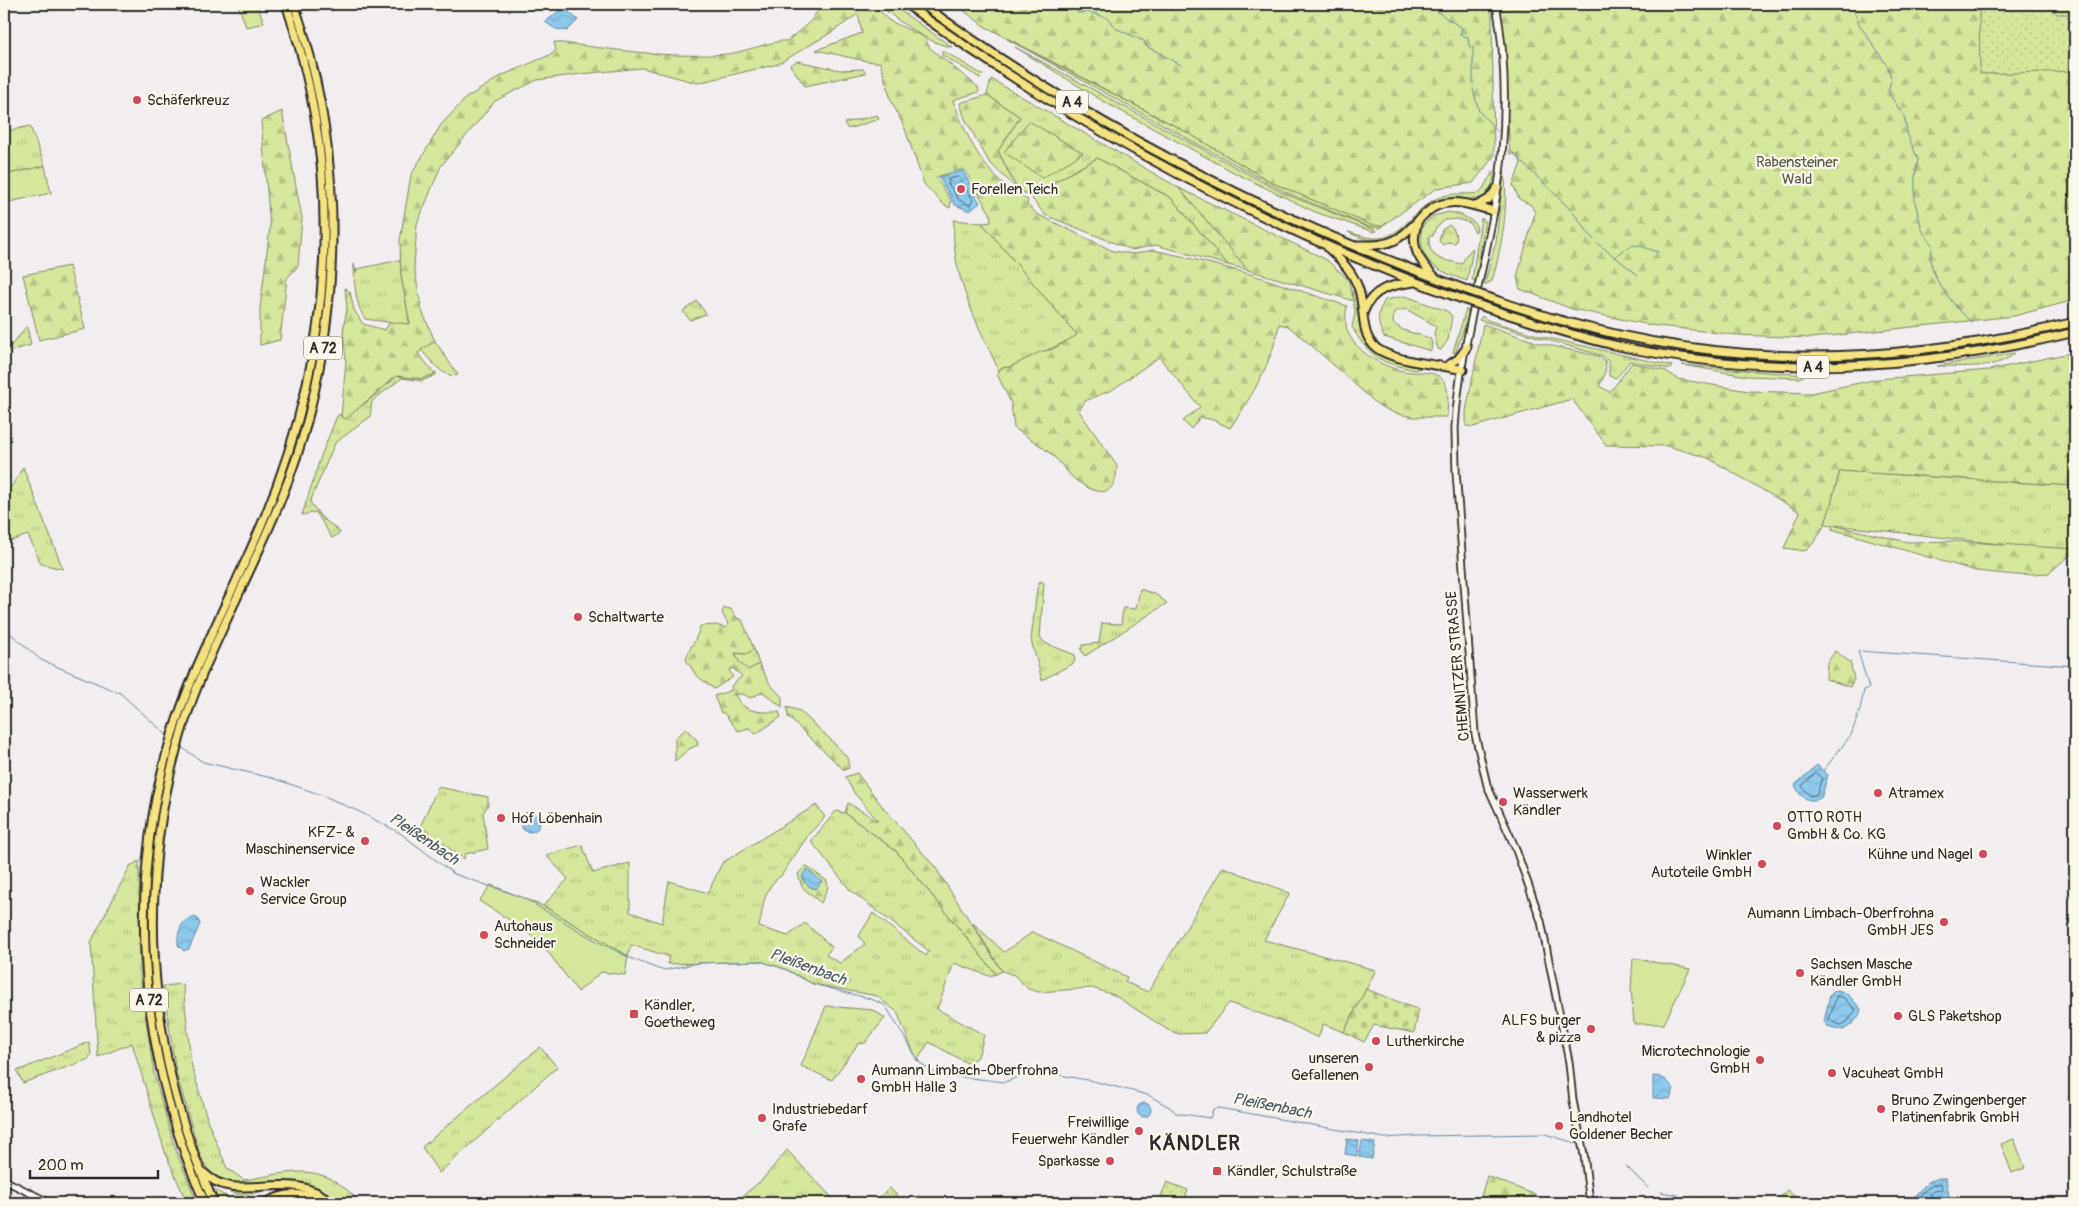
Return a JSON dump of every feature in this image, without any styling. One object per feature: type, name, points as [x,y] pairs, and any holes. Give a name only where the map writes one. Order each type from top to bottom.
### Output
[{"type":"highway","name":"A 72","points":[[214,1203],[195,1158],[172,1084],[158,1006],[153,940],[154,876],[157,839],[166,790],[199,673],[281,476],[303,407],[316,344],[324,258],[322,174],[311,95],[286,4]]},
{"type":"highway","name":"A 72","points":[[205,1203],[182,1146],[157,1055],[148,998],[146,872],[153,814],[174,726],[289,477],[310,411],[322,354],[332,255],[331,182],[319,94],[294,4]]},
{"type":"highway","name":"A 4","points":[[906,4],[993,64],[1111,137],[1198,184],[1322,243],[1415,282],[1552,329],[1619,346],[1688,358],[1779,366],[1848,366],[1936,360],[2075,332]]},
{"type":"highway","name":"A 4","points":[[922,4],[1012,65],[1119,130],[1230,189],[1352,245],[1438,280],[1573,324],[1621,336],[1689,348],[1785,357],[1850,357],[1932,350],[1987,342],[2075,322]]},
{"type":"highway","points":[[1476,206],[1490,198],[1497,188]]},
{"type":"highway","points":[[1352,245],[1376,246],[1391,242],[1407,233],[1431,209],[1444,203],[1458,203],[1493,211]]},
{"type":"highway","points":[[1420,219],[1414,234],[1416,252],[1422,264],[1438,280]]},
{"type":"highway","points":[[1322,243],[1344,264],[1352,275],[1360,294],[1367,335],[1382,352],[1463,370]]},
{"type":"highway","points":[[1363,314],[1369,301],[1381,290],[1392,285],[1415,282]]},
{"type":"highway","points":[[1447,366],[1458,359],[1467,347]]},
{"type":"highway","points":[[195,1158],[210,1181],[226,1194]]},
{"type":"highway","points":[[263,1195],[292,1189],[305,1190],[317,1194],[332,1203]]},
{"type":"highway","points":[[265,1203],[290,1194],[303,1194],[324,1203]]},
{"type":"main road","name":"CHEMNITZER STRASSE","points":[[1496,4],[1503,108],[1502,154],[1463,370],[1456,419],[1455,447],[1475,734],[1487,785],[1515,847],[1541,921],[1568,1058],[1590,1203]]},
{"type":"main road","points":[[4,1180],[50,1203]]},
{"type":"green space","points":[[238,4],[257,4],[264,23],[246,27]]},
{"type":"green space","points":[[822,4],[874,4],[888,20],[924,37],[930,48],[978,87],[979,92],[953,100],[965,130],[980,158],[990,170],[1013,191],[1028,200],[1027,205],[1037,214],[1113,251],[1134,254],[1153,250],[1181,256],[1250,274],[1347,306],[1346,323],[1348,333],[1360,349],[1377,361],[1395,369],[1408,372],[1432,373],[1441,378],[1445,383],[1447,391],[1447,417],[1413,417],[1394,413],[1378,405],[1288,326],[1279,324],[1272,352],[1260,379],[1230,428],[1213,420],[1200,417],[1191,429],[1183,421],[1200,407],[1159,357],[1112,390],[1085,401],[1079,411],[1117,466],[1116,478],[1108,490],[1096,491],[1081,484],[1048,451],[1014,428],[1011,403],[997,374],[1001,368],[1010,367],[1040,352],[1053,349],[1077,335],[982,223],[991,222],[990,213],[964,169],[936,177],[951,201],[950,208],[944,205],[924,184],[905,129],[891,100],[880,62],[859,60],[816,50],[862,33],[858,14],[778,64],[697,83],[642,68],[581,74],[537,80],[495,101],[441,166],[417,224],[414,266],[422,311],[435,341],[418,353],[435,374],[422,379],[396,376],[346,419],[341,417],[346,361],[343,331],[347,308],[345,288],[350,292],[354,310],[363,324],[385,330],[390,322],[410,324],[401,275],[400,240],[411,175],[441,125],[466,98],[503,75],[552,54],[556,50],[554,42],[662,54],[727,54],[787,41],[811,21]]},
{"type":"green space","points":[[879,4],[891,4],[952,47],[934,42],[913,30]]},
{"type":"green space","points":[[955,4],[1488,4],[1492,14],[1494,156],[1473,183],[1437,188],[1382,226],[1371,225],[1273,183],[1183,130],[984,26]]},
{"type":"green space","name":"Rabensteiner Wald","points":[[1500,4],[2075,4],[2075,300],[2014,316],[1811,338],[1736,335],[1650,325],[1572,309],[1520,289],[1517,277],[1535,213],[1531,205],[1519,199],[1513,185],[1521,163],[1517,154],[1510,154]]},
{"type":"green space","points":[[1979,4],[2075,4],[2075,71],[1980,74]]},
{"type":"green space","points":[[1007,39],[1183,130],[1273,183],[1371,225],[1382,226],[1380,228],[1369,227],[1285,192]]},
{"type":"green space","points":[[1015,47],[1281,192],[1377,231],[1374,232],[1315,212],[1237,174],[1106,103]]},
{"type":"green space","points":[[942,50],[983,75],[980,78],[942,55]]},
{"type":"green space","points":[[797,61],[840,70],[863,69],[866,73],[805,86],[790,65]]},
{"type":"green space","points":[[991,79],[1179,188],[1248,270],[1228,265],[1171,198],[1097,158],[1030,196],[1017,189],[998,151],[1020,117],[987,95]]},
{"type":"green space","points":[[987,95],[1020,117],[998,151],[1017,189],[989,162],[965,119],[960,103]]},
{"type":"green space","points":[[282,111],[302,218],[298,266],[287,278],[280,340],[260,345],[260,309],[270,227],[261,121]]},
{"type":"green space","points":[[877,115],[879,119],[848,129],[844,123]]},
{"type":"green space","points":[[1029,121],[1083,153],[1042,178],[1004,152]]},
{"type":"green space","points":[[30,126],[45,166],[4,175],[4,132]]},
{"type":"green space","points":[[1097,158],[1171,198],[1228,265],[1156,245],[1132,250],[1045,215],[1030,196]]},
{"type":"green space","points":[[45,166],[51,193],[4,203],[4,175]]},
{"type":"green space","points":[[1504,170],[1506,198],[1502,240],[1492,281],[1484,285],[1496,242]]},
{"type":"green space","points":[[1493,172],[1494,176],[1491,187],[1480,199],[1450,198],[1434,202],[1424,208],[1404,229],[1389,238],[1381,240],[1365,239],[1348,232],[1374,238],[1393,234],[1422,208],[1438,198],[1453,194],[1480,193]]},
{"type":"green space","points":[[1179,188],[1327,260],[1348,279],[1354,301],[1248,270]]},
{"type":"green space","points":[[1449,212],[1462,215],[1475,223],[1477,230],[1475,232],[1470,223],[1457,219],[1445,220],[1435,229],[1433,236],[1429,236],[1429,244],[1434,255],[1438,258],[1462,264],[1466,255],[1473,248],[1467,281],[1438,269],[1426,257],[1423,249],[1421,239],[1422,226],[1433,216]]},
{"type":"green space","points":[[1481,218],[1485,221],[1476,281],[1472,280]]},
{"type":"green space","points":[[954,220],[982,223],[1078,336],[1010,367],[1001,368],[999,371],[974,316],[961,279],[956,260]]},
{"type":"green space","points":[[1449,225],[1453,228],[1457,238],[1455,243],[1447,242],[1443,245],[1439,241],[1442,230]]},
{"type":"green space","points":[[400,260],[410,325],[365,319],[357,300],[354,264],[356,273],[357,269]]},
{"type":"green space","points":[[69,266],[85,329],[39,340],[23,275]]},
{"type":"green space","points":[[1352,292],[1355,292],[1360,326],[1369,346],[1388,359],[1421,368],[1412,369],[1385,362],[1361,342],[1352,327],[1355,313]]},
{"type":"green space","points":[[1405,296],[1447,311],[1452,316],[1448,340],[1441,350],[1438,349],[1434,334],[1436,326],[1406,309],[1394,312],[1393,323],[1403,330],[1430,338],[1432,343],[1431,351],[1384,337],[1378,318],[1382,305],[1385,300]]},
{"type":"green space","points":[[697,301],[706,314],[690,320],[683,311]]},
{"type":"green space","points":[[1466,309],[1469,314],[1455,354],[1453,352]]},
{"type":"green space","points":[[1482,316],[1487,320],[1544,337],[1672,366],[1670,369],[1630,361],[1616,378],[1609,376],[1609,362],[1603,356],[1479,320]]},
{"type":"green space","points":[[1483,324],[1539,343],[1598,356],[1605,360],[1606,364],[1605,374],[1599,386],[1610,392],[1632,363],[1666,371],[1678,379],[1748,391],[1811,393],[1878,379],[1989,370],[2075,352],[2075,486],[1840,471],[1828,514],[1813,543],[1805,551],[1784,548],[1800,512],[1708,458],[1667,446],[1606,445],[1572,399],[1473,427],[1466,426],[1466,411]]},
{"type":"green space","points":[[27,326],[31,345],[6,352]]},
{"type":"green space","points":[[435,341],[458,375],[447,374],[442,371],[421,350]]},
{"type":"green space","points":[[2015,353],[2008,358],[1989,365],[1937,366]]},
{"type":"green space","points":[[1682,365],[1805,375],[1799,378],[1747,376]]},
{"type":"green space","points":[[436,372],[436,375],[422,381],[402,378],[372,401],[370,417],[335,443],[310,502],[322,518],[340,533],[332,538],[316,512],[302,515],[321,456],[337,416],[340,414],[341,417],[367,402],[397,376],[422,379]]},
{"type":"green space","points":[[23,467],[63,569],[41,564],[28,535],[4,543],[4,490],[11,487]]},
{"type":"green space","points":[[1840,471],[2075,486],[2075,549],[2026,547],[1825,524]]},
{"type":"green space","points":[[1832,525],[1908,542],[1953,541],[2075,549],[2075,551],[2049,573],[2016,575],[1976,571],[1832,529]]},
{"type":"green space","points":[[1040,581],[1044,583],[1040,637],[1045,643],[1075,655],[1074,663],[1042,680],[1031,640],[1037,589]]},
{"type":"green space","points":[[1140,589],[1155,594],[1167,603],[1085,656],[1081,650],[1083,645],[1099,643],[1102,623],[1121,624],[1123,608],[1136,609]]},
{"type":"green space","points":[[724,608],[731,609],[737,618],[742,620],[754,649],[747,654],[735,653],[739,662],[748,670],[759,664],[770,684],[782,697],[782,707],[763,692],[750,698],[743,694],[735,694],[738,701],[753,711],[779,712],[781,717],[756,734],[749,728],[738,731],[723,712],[721,713],[714,696],[732,690],[731,686],[742,676],[732,668],[729,670],[733,677],[714,689],[696,675],[686,660],[700,626],[716,625],[726,628],[728,624],[722,613]]},
{"type":"green space","points":[[754,649],[759,664],[748,671],[739,662],[735,653],[747,654]]},
{"type":"green space","points":[[1835,651],[1850,662],[1854,679],[1850,687],[1826,679],[1827,663]]},
{"type":"green space","points":[[787,707],[800,711],[832,741],[847,757],[849,768],[844,770],[788,717]]},
{"type":"green space","points":[[686,729],[697,740],[698,745],[689,749],[675,761],[675,738]]},
{"type":"green space","points":[[857,773],[882,806],[935,867],[1002,971],[996,974],[896,851],[845,813],[848,803],[878,821],[855,794],[845,777]]},
{"type":"green space","points":[[438,787],[488,797],[488,805],[483,813],[488,849],[465,854],[464,859],[420,827]]},
{"type":"green space","points":[[816,805],[825,817],[809,834],[781,876],[767,892],[759,927],[788,936],[805,923],[832,947],[826,955],[840,963],[865,944],[859,936],[873,913],[926,956],[929,951],[850,890],[811,841],[836,811],[845,813],[896,851],[996,974],[989,976],[954,963],[937,1009],[984,1035],[978,1057],[967,1063],[929,1042],[917,1061],[897,1012],[877,996],[813,984],[785,969],[760,961],[668,964],[668,956],[631,945],[628,956],[543,906],[568,879],[546,855],[582,845],[593,873],[630,863],[630,912],[662,923],[669,881],[708,893],[722,863]]},
{"type":"green space","points":[[139,861],[140,978],[154,1074],[174,1145],[197,1203],[187,1203],[165,1152],[132,1043],[98,1057],[91,942],[130,866]]},
{"type":"green space","points":[[806,866],[827,881],[828,887],[821,903],[802,887],[798,874]]},
{"type":"green space","points":[[1223,867],[1290,893],[1264,940],[1376,970],[1344,1032],[1323,1024],[1318,1038],[1290,1024],[1229,1003],[1205,1033],[1179,1034],[1168,1030],[1114,995],[1092,988],[1039,992],[1028,989],[1014,975],[1002,971],[972,922],[1004,952],[1033,932],[1127,977],[1125,982],[1148,992]]},
{"type":"green space","points":[[491,885],[543,906],[628,956],[625,975],[601,972],[578,992],[545,948],[521,927],[479,901]]},
{"type":"green space","points":[[1633,958],[1690,969],[1664,1024],[1634,1024],[1631,989]]},
{"type":"green space","points":[[183,984],[191,1063],[208,1122],[227,1168],[244,1180],[294,1172],[319,1174],[342,1186],[353,1196],[357,1203],[337,1203],[319,1190],[283,1186],[247,1195],[234,1194],[214,1182],[200,1155],[176,1072],[163,986]]},
{"type":"green space","points":[[1366,989],[1419,1010],[1414,1033],[1374,1025],[1364,1042],[1344,1032]]},
{"type":"green space","points":[[826,1006],[873,1010],[885,1018],[865,1043],[858,1044],[832,1080],[801,1066]]},
{"type":"green space","points":[[89,1042],[91,1053],[89,1059],[23,1083],[17,1071]]},
{"type":"green space","points":[[540,1047],[557,1067],[439,1173],[422,1147]]},
{"type":"green space","points":[[2014,1139],[2025,1168],[2012,1173],[2001,1144]]},
{"type":"green space","points":[[787,1150],[837,1203],[832,1203],[832,1199],[825,1203],[734,1203],[763,1179]]},
{"type":"green space","points":[[1487,1176],[1536,1195],[1542,1203],[1479,1203]]},
{"type":"green space","points":[[1167,1182],[1188,1190],[1183,1203],[1161,1196]]},
{"type":"green space","points":[[890,1188],[904,1203],[873,1203]]},
{"type":"green space","points":[[213,1189],[234,1201],[265,1199],[260,1203],[220,1203]]},
{"type":"green space","points":[[1787,1190],[1802,1203],[1776,1203]]},
{"type":"green space","points":[[302,1196],[319,1203],[271,1203],[282,1198]]},
{"type":"water","points":[[559,11],[568,11],[578,20],[567,31],[556,29],[545,22]]},
{"type":"water","points":[[963,171],[980,203],[970,211],[955,205],[939,177]]},
{"type":"water","points":[[1817,765],[1828,775],[1821,798],[1808,800],[1799,793],[1795,785]]},
{"type":"water","points":[[530,812],[537,815],[540,822],[537,829],[530,832],[523,829],[520,822],[523,815]]},
{"type":"water","points":[[807,869],[822,881],[816,889],[807,885],[803,879],[802,876]]},
{"type":"water","points":[[192,917],[197,918],[200,924],[189,949],[184,951],[178,945],[179,932],[182,925]]},
{"type":"water","points":[[1835,991],[1847,993],[1861,1009],[1855,1021],[1843,1030],[1827,1026],[1824,1021],[1830,995]]},
{"type":"water","points":[[1653,1076],[1665,1080],[1674,1089],[1670,1099],[1653,1098]]},
{"type":"water","points":[[1141,1103],[1147,1103],[1151,1110],[1147,1117],[1141,1117],[1137,1113],[1137,1107]]},
{"type":"water","points":[[1347,1139],[1359,1141],[1357,1156],[1345,1154]]},
{"type":"water","points":[[1362,1141],[1375,1143],[1372,1159],[1359,1157]]},
{"type":"water","points":[[1939,1178],[1946,1178],[1950,1203],[1917,1203],[1914,1196],[1928,1182]]},
{"type":"waterway","points":[[1073,4],[1078,13],[1088,12],[1108,18],[1115,28],[1144,41],[1146,46],[1181,65]]},
{"type":"waterway","points":[[1095,13],[1106,4]]},
{"type":"waterway","points":[[1432,4],[1439,13],[1462,28],[1460,35],[1468,37],[1469,46],[1473,47],[1473,84]]},
{"type":"waterway","points":[[1851,4],[1859,24],[1888,67],[1891,77]]},
{"type":"waterway","points":[[2049,4],[2057,14],[2071,14],[2075,19]]},
{"type":"waterway","points":[[1891,81],[1888,92],[1904,116],[1908,136],[1918,159],[1915,177],[1915,202],[1922,230],[1932,245]]},
{"type":"waterway","points":[[1473,89],[1479,111],[1497,131]]},
{"type":"waterway","points":[[1510,150],[1571,210],[1594,240]]},
{"type":"waterway","points":[[1597,243],[1638,275]]},
{"type":"waterway","points":[[1614,258],[1627,248],[1635,245],[1658,252]]},
{"type":"waterway","points":[[1932,249],[1930,258],[1936,279],[1950,299],[1972,323]]},
{"type":"waterway","name":"Pleißenbach","points":[[4,628],[41,660],[120,693],[168,736]]},
{"type":"waterway","points":[[1869,688],[1858,651],[2075,666]]},
{"type":"waterway","points":[[1823,771],[1851,735],[1860,710],[1864,690],[1869,688]]},
{"type":"waterway","name":"Pleißenbach","points":[[181,747],[203,762],[272,778],[322,795],[362,813],[400,833],[454,874],[522,897],[593,939],[630,958],[658,969],[665,970],[698,963],[760,961],[785,969],[813,984],[871,999],[885,1005],[920,1063],[937,1074],[1005,1082],[1030,1072],[1042,1072],[1093,1081],[1148,1095],[1171,1108],[1176,1113],[1210,1118],[1213,1109],[1219,1108],[1384,1138],[1545,1134],[1578,1144]]},
{"type":"waterway","name":"Pleißenbach","points":[[1626,1166],[1648,1188]]},
{"type":"waterway","name":"Pleißenbach","points":[[1661,1192],[1678,1195]]},
{"type":"waterway","name":"Pleißenbach","points":[[1696,1197],[1723,1203]]},
{"type":"place","name":"Schäferkreuz","points":[[137,100]]},
{"type":"place","name":"Forellen Teich","points":[[961,189]]},
{"type":"place","name":"Schaltwarte","points":[[578,617]]},
{"type":"place","name":"Atramex","points":[[1878,793]]},
{"type":"place","name":"Wasserwerk Kändler","points":[[1503,802]]},
{"type":"place","name":"Hof Löbenhain","points":[[501,818]]},
{"type":"place","name":"OTTO ROTH GmbH & Co. KG","points":[[1777,826]]},
{"type":"place","name":"KFZ- & Maschinenservice","points":[[365,841]]},
{"type":"place","name":"Kühne und Nagel","points":[[1983,854]]},
{"type":"place","name":"Winkler Autoteile GmbH","points":[[1762,864]]},
{"type":"place","name":"Wackler Service Group","points":[[250,891]]},
{"type":"place","name":"Aumann Limbach-Oberfrohna GmbH JES","points":[[1944,922]]},
{"type":"place","name":"Autohaus Schneider","points":[[484,935]]},
{"type":"place","name":"Sachsen Masche Kändler GmbH","points":[[1800,973]]},
{"type":"place","name":"Kändler, Goetheweg","points":[[634,1014]]},
{"type":"place","name":"GLS Paketshop","points":[[1898,1016]]},
{"type":"place","name":"ALFS burger & pizza","points":[[1591,1029]]},
{"type":"place","name":"Lutherkirche","points":[[1376,1041]]},
{"type":"place","name":"Microtechnologie GmbH","points":[[1760,1060]]},
{"type":"place","name":"unseren Gefallenen","points":[[1369,1067]]},
{"type":"place","name":"Vacuheat GmbH","points":[[1832,1073]]},
{"type":"place","name":"Aumann Limbach-Oberfrohna GmbH Halle 3","points":[[861,1079]]},
{"type":"place","name":"Bruno Zwingenberger Platinenfabrik GmbH","points":[[1881,1109]]},
{"type":"place","name":"Industriebedarf Grafe","points":[[762,1118]]},
{"type":"place","name":"Landhotel Goldener Becher","points":[[1559,1126]]},
{"type":"place","name":"Freiwillige Feuerwehr Kändler","points":[[1139,1131]]},
{"type":"place","name":"Sparkasse","points":[[1110,1161]]},
{"type":"place","name":"Kändler, Schulstraße","points":[[1217,1171]]},
{"type":"district","name":"KÄNDLER","points":[[1195,1143]]}]
